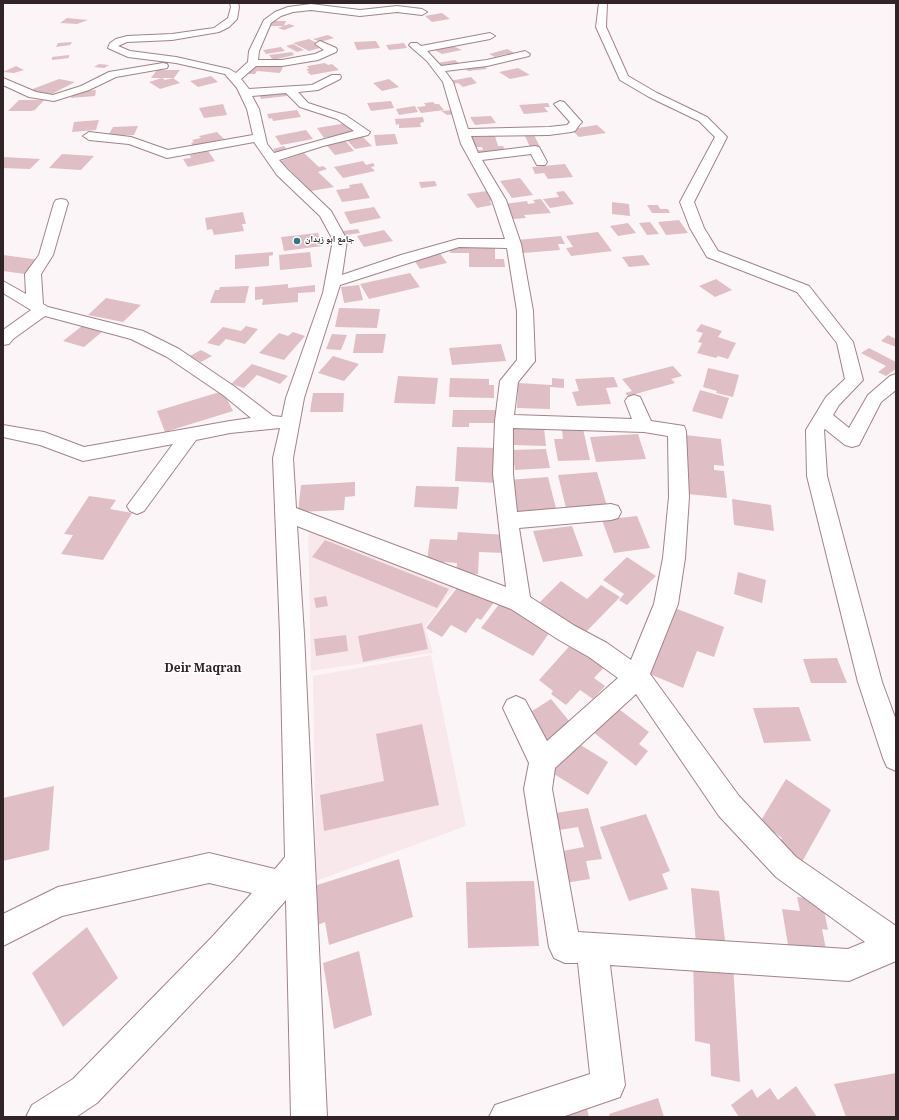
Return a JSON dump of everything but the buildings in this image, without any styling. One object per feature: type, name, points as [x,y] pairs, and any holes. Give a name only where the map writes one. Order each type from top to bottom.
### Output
[{"type":"street","points":[[234,3],[235,7],[232,19],[226,25],[216,30],[172,37],[127,39],[119,41],[113,45],[113,48],[128,54],[192,63],[229,72],[240,86],[253,109],[261,144],[282,172],[326,214],[340,240],[332,293],[294,398],[283,458],[292,634],[290,874],[309,1117]]},
{"type":"street","points":[[382,3],[397,9],[422,12]]},
{"type":"street","points":[[603,3],[601,27],[624,78],[653,96],[703,119],[721,137],[687,202],[697,228],[712,254],[773,276],[803,289],[845,342],[854,380],[832,401],[815,430],[817,476],[870,682],[896,758]]},
{"type":"street","points":[[240,86],[253,63],[254,51],[267,22],[278,14],[291,9],[311,7],[360,13],[397,9]]},
{"type":"street","points":[[490,36],[417,47],[431,59],[442,74],[465,134],[467,144],[473,157],[499,200],[514,244],[525,310],[526,361],[508,381],[504,421],[503,474],[519,602]]},
{"type":"street","points":[[253,63],[282,63],[318,57],[332,50],[320,44]]},
{"type":"street","points":[[442,74],[525,54]]},
{"type":"street","points":[[3,81],[33,95],[54,98],[85,88],[113,74],[139,69],[192,63]]},
{"type":"street","points":[[442,74],[502,68]]},
{"type":"street","points":[[240,86],[289,90],[314,88],[336,77]]},
{"type":"street","points":[[271,158],[319,143],[364,132],[341,117],[304,105],[289,90]]},
{"type":"street","points":[[465,134],[549,131],[571,128],[576,122],[560,104]]},
{"type":"street","points":[[89,136],[131,141],[166,154],[260,137]]},
{"type":"street","points":[[473,157],[535,150],[541,162]]},
{"type":"street","points":[[38,308],[33,274],[46,255],[61,203]]},
{"type":"street","points":[[333,282],[350,278],[406,258],[458,243],[514,244]]},
{"type":"street","points":[[3,286],[38,308],[137,335],[173,353],[229,391],[269,423]]},
{"type":"street","points":[[3,340],[38,308]]},
{"type":"street","points":[[823,417],[852,440],[874,399],[896,380]]},
{"type":"street","points":[[634,401],[644,426]]},
{"type":"street","points":[[3,431],[44,439],[83,454],[189,436],[230,427],[291,420]]},
{"type":"street","points":[[504,421],[644,426],[677,431],[679,497],[674,558],[666,604],[636,678],[543,762]]},
{"type":"street","points":[[137,506],[189,436]]},
{"type":"street","points":[[508,521],[611,512]]},
{"type":"street","points":[[286,513],[519,602],[567,633],[598,650],[641,682],[729,806],[786,867],[895,945]]},
{"type":"street","points":[[516,708],[543,762],[538,789],[565,947],[849,965],[895,945]]},
{"type":"street","points":[[3,931],[58,902],[209,868],[290,874]]},
{"type":"street","points":[[44,1117],[85,1091],[223,948],[290,874]]},
{"type":"street","points":[[507,1117],[608,1085],[592,949]]},
{"type":"shaded area","points":[[308,528],[456,586],[425,627],[433,653],[311,671]]},
{"type":"shaded area","points":[[431,655],[466,826],[316,881],[313,676]]},
{"type":"place","name":"جامع ابو زيدان","points":[[297,241]]},
{"type":"district","name":"Deir Maqran","points":[[203,670]]}]
